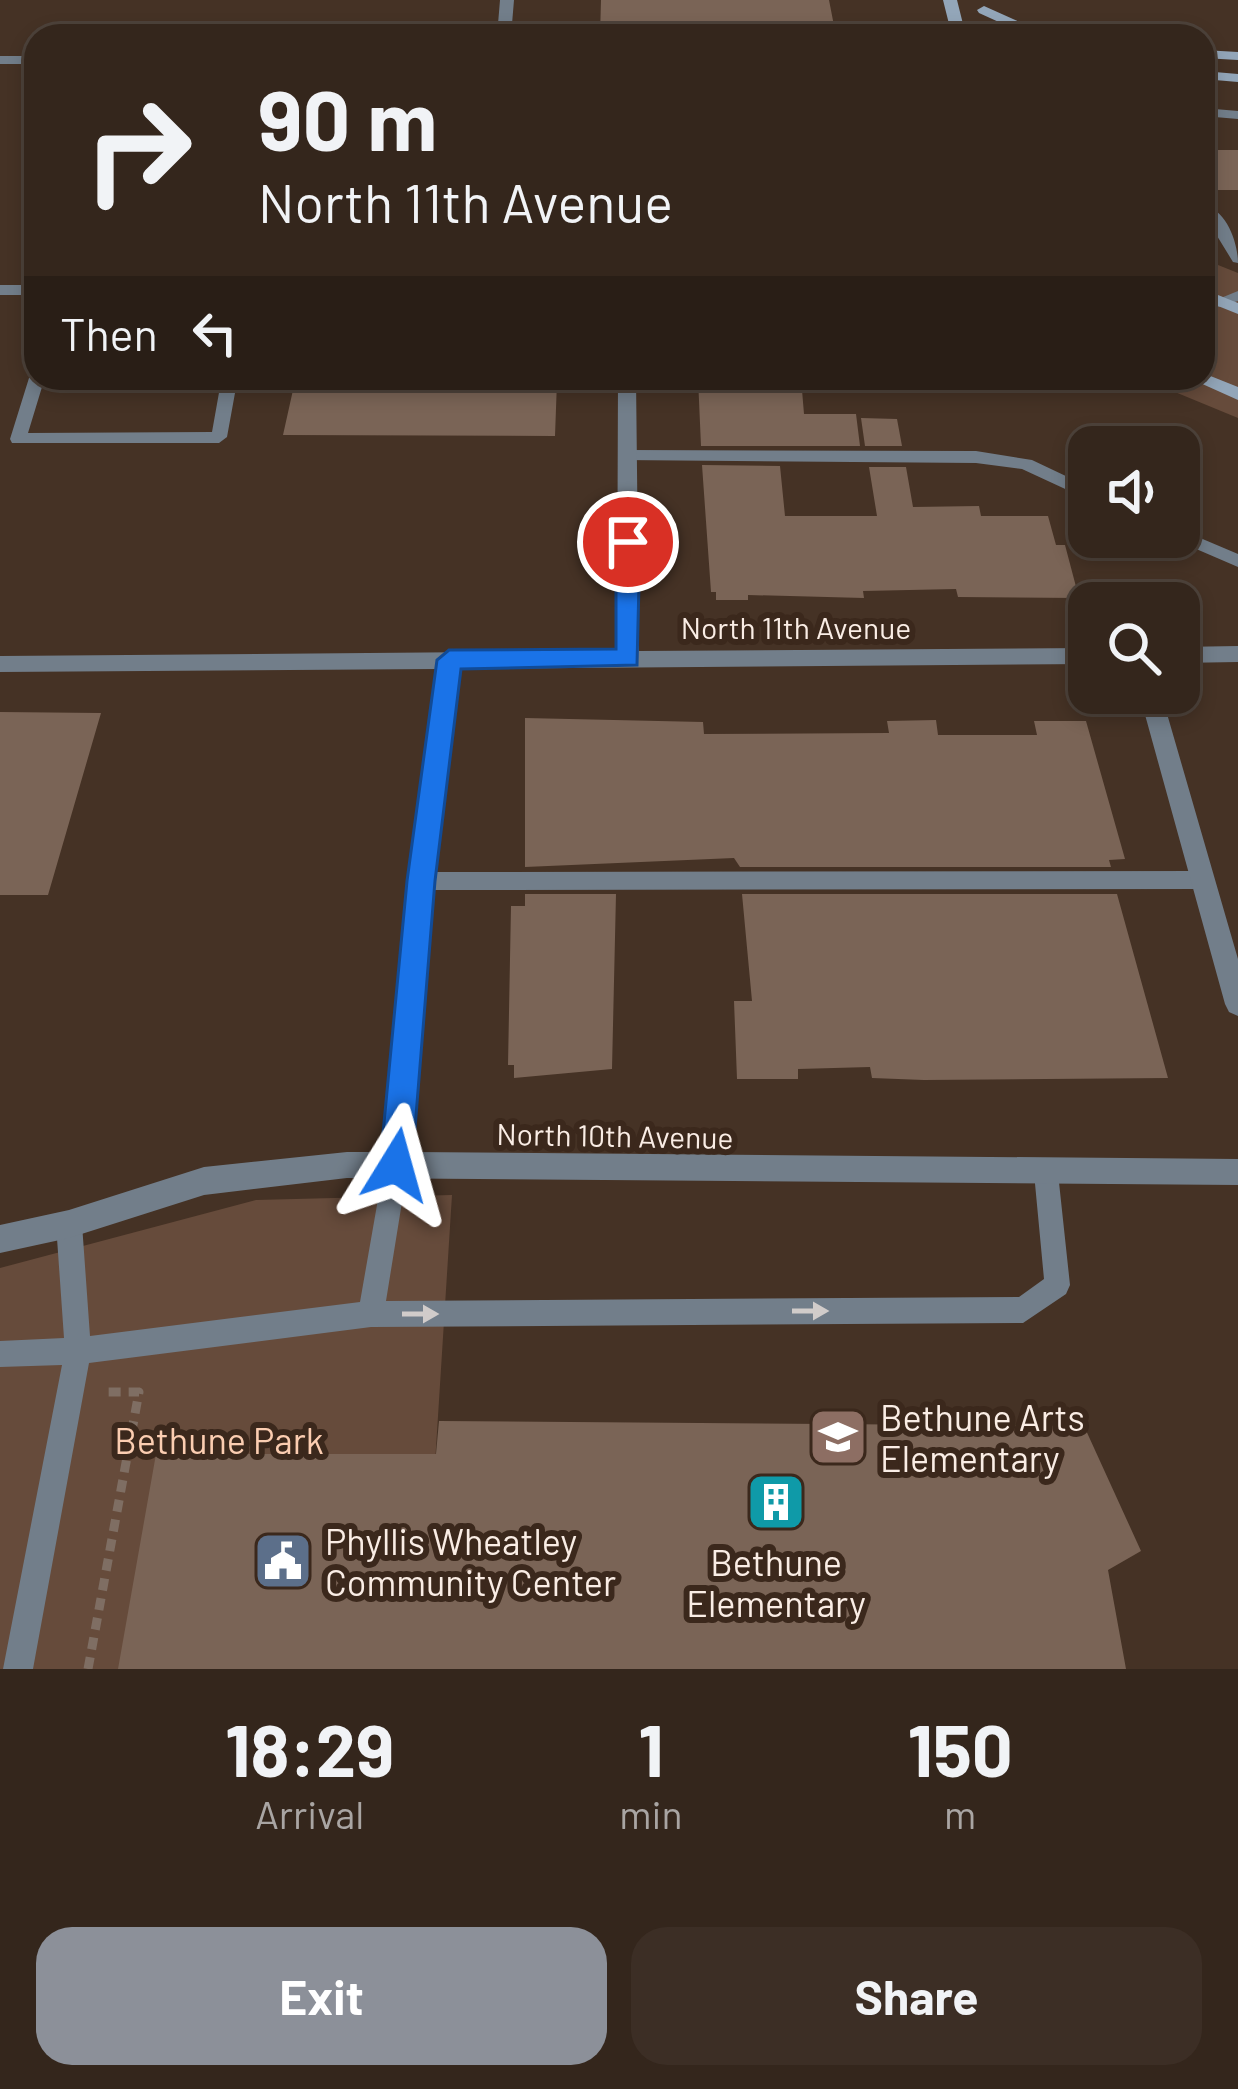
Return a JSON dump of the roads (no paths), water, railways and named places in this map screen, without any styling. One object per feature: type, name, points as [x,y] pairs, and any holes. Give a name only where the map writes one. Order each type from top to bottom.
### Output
[{"type":"main road","points":[[982,5],[1014,24]]},
{"type":"street","points":[[627,390],[628,658]]},
{"type":"street","points":[[1200,655],[1238,654]]},
{"type":"street","name":"North 11th Avenue","points":[[0,664],[1068,656]]},
{"type":"street","points":[[396,1165],[421,881],[449,660]]},
{"type":"street","points":[[1156,714],[1238,1004]]},
{"type":"street","name":"North 10th Avenue","points":[[0,1239],[70,1224],[204,1181],[396,1165],[1238,1172]]},
{"type":"lane","points":[[1215,219],[1238,259]]},
{"type":"lane","points":[[33,390],[18,439],[219,437],[228,390]]},
{"type":"lane","points":[[627,456],[976,457],[1026,464],[1068,484]]},
{"type":"lane","points":[[1200,544],[1238,561]]},
{"type":"lane","points":[[421,881],[1202,880]]},
{"type":"lane","points":[[371,1314],[396,1165]]},
{"type":"lane","points":[[0,1354],[78,1351],[371,1314],[1023,1310],[1057,1285],[1046,1173]]},
{"type":"lane","points":[[18,1669],[78,1351],[70,1224]]},
{"type":"place","name":"Bethune Arts Elementary","points":[[838,1437]]},
{"type":"place","name":"Bethune Elementary","points":[[776,1502]]},
{"type":"place","name":"Phyllis Wheatley Community Center","points":[[283,1561]]},
{"type":"park label","name":"Bethune Park","points":[[219,1439]]}]
